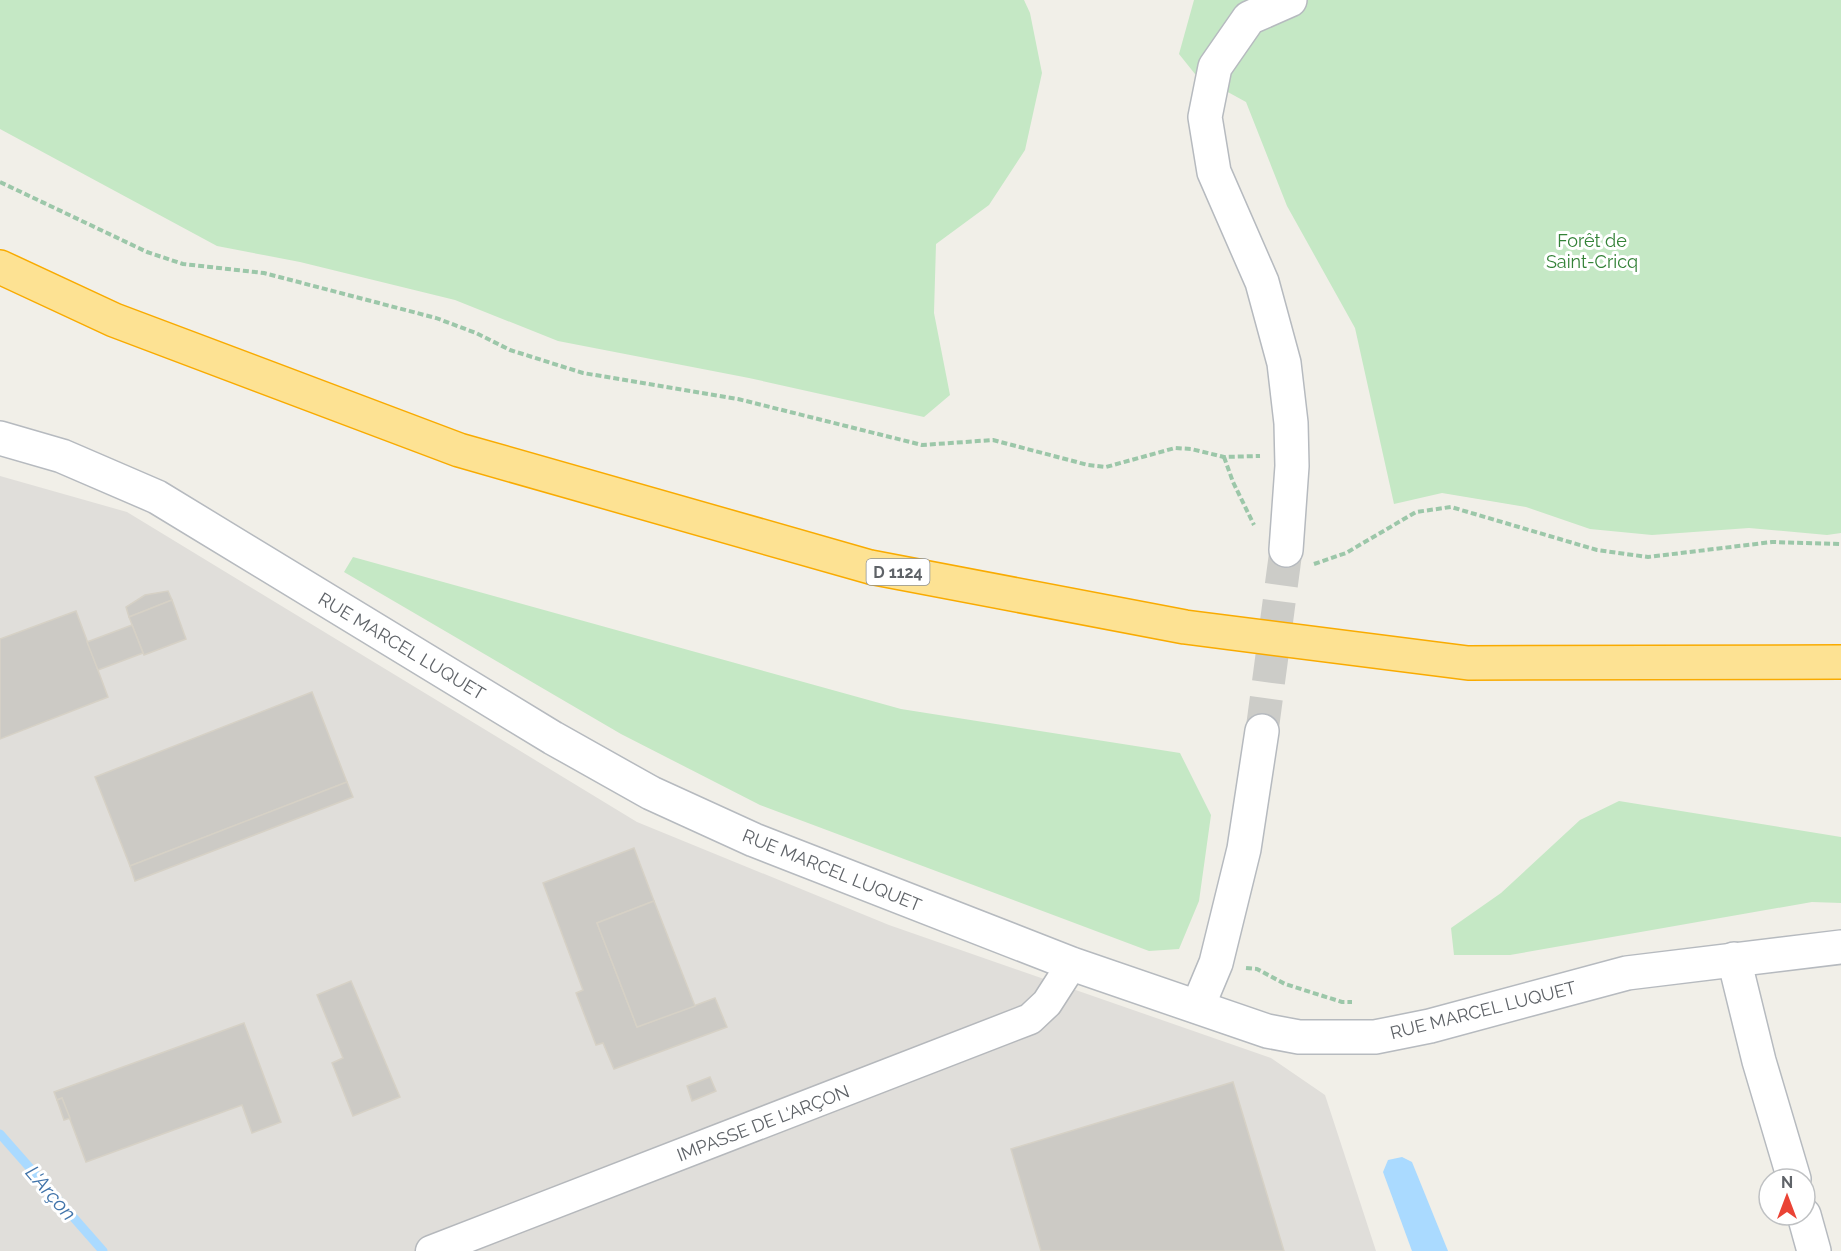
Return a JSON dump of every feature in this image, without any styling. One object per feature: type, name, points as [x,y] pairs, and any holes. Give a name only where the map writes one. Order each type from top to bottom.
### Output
[{"type":"highway","name":"D 1124","points":[[0,267],[114,320],[459,450],[870,567],[1185,627],[1468,663],[1841,662]]},
{"type":"street","points":[[1290,0],[1249,18],[1215,67],[1205,117],[1214,172],[1262,282],[1284,363],[1292,423],[1295,559]]},
{"type":"street","name":"RUE MARCEL LUQUET","points":[[0,438],[63,456],[157,497],[553,738],[651,793],[754,840],[1072,964],[1267,1031],[1299,1037],[1374,1036],[1430,1026],[1627,974],[1841,947]]},
{"type":"street","points":[[1198,1006],[1216,963],[1244,849],[1262,731]]},
{"type":"street","points":[[1734,959],[1759,1061],[1790,1167]]},
{"type":"street","name":"IMPASSE DE L'ARÇON","points":[[430,1251],[1030,1019],[1047,1003],[1072,964]]},
{"type":"street","points":[[1808,1227],[1815,1251]]},
{"type":"path","points":[[0,182],[147,252],[183,264],[264,273],[436,318],[476,333],[510,350],[583,373],[738,399],[922,445],[993,440],[1014,444],[1063,460],[1106,467],[1175,447],[1191,448],[1224,457],[1258,456],[1292,466]]},
{"type":"path","points":[[1224,457],[1233,482],[1259,533]]},
{"type":"path","points":[[1295,559],[1346,553],[1416,512],[1451,507],[1597,550],[1648,557],[1772,542],[1841,544]]},
{"type":"shaded area","points":[[0,476],[127,512],[637,822],[889,925],[1271,1058],[1325,1095],[1376,1251],[0,1251]]},
{"type":"green space","points":[[0,0],[1024,0],[1030,13],[1042,73],[1025,150],[989,205],[936,244],[934,313],[950,395],[924,417],[749,378],[558,341],[455,300],[300,262],[217,246],[0,129]]},
{"type":"green space","name":"Forêt de Saint-Cricq","points":[[1194,0],[1841,0],[1841,533],[1827,535],[1749,528],[1652,535],[1590,529],[1526,507],[1442,493],[1394,504],[1355,328],[1287,206],[1246,102],[1195,74],[1179,54]]},
{"type":"green space","points":[[353,557],[901,709],[1180,753],[1211,815],[1199,901],[1179,949],[1149,951],[760,805],[621,734],[344,572]]},
{"type":"green space","points":[[1619,801],[1841,837],[1841,903],[1812,902],[1510,955],[1454,955],[1451,928],[1501,893],[1580,820]]},
{"type":"water","points":[[1402,1157],[1412,1162],[1448,1251],[1412,1251],[1383,1172],[1388,1160]]},
{"type":"building","points":[[168,591],[172,600],[129,617],[126,607],[145,595]]},
{"type":"building","points":[[172,600],[186,639],[144,655],[129,617]]},
{"type":"building","points":[[76,611],[108,697],[0,739],[0,639]]},
{"type":"building","points":[[132,625],[143,653],[98,670],[87,642]]},
{"type":"building","points":[[312,692],[347,782],[130,866],[95,777]]},
{"type":"building","points":[[347,782],[353,797],[135,881],[130,866]]},
{"type":"building","points":[[634,848],[654,901],[597,923],[637,1027],[715,998],[727,1027],[614,1069],[603,1043],[596,1045],[576,993],[583,990],[543,883]]},
{"type":"building","points":[[654,901],[695,1006],[637,1027],[597,923]]},
{"type":"building","points":[[351,981],[400,1097],[353,1116],[332,1063],[343,1058],[317,995]]},
{"type":"building","points":[[244,1023],[281,1122],[252,1133],[242,1105],[86,1162],[62,1098],[57,1100],[54,1092]]},
{"type":"building","points":[[710,1077],[716,1091],[692,1101],[687,1086]]},
{"type":"building","points":[[1233,1082],[1284,1251],[1041,1251],[1011,1149]]},
{"type":"building","points":[[62,1098],[70,1118],[64,1120],[57,1100]]},
{"type":"waterway","name":"L'Arçon","points":[[0,1134],[103,1251]]},
{"type":"tunnel","points":[[1262,731],[1286,550]]}]
